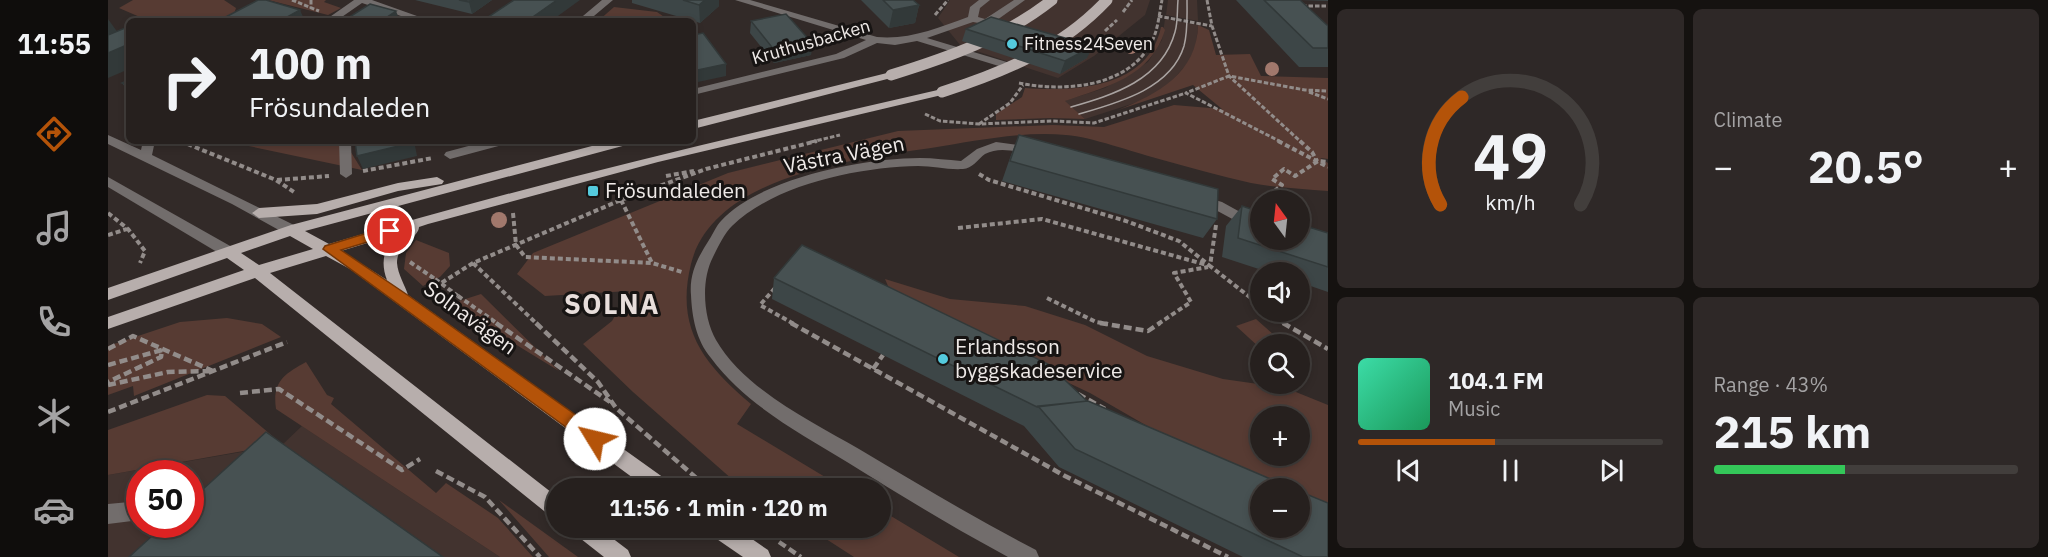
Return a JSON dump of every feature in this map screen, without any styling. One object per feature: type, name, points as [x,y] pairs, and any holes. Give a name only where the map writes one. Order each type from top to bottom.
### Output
[{"type":"main road","points":[[696,124],[891,75],[985,42],[1016,25],[1052,0]]},
{"type":"main road","points":[[108,323],[257,271],[426,220],[657,158],[942,92],[1012,67],[1053,46],[1089,19],[1107,0]]},
{"type":"main road","points":[[108,294],[291,230],[614,144]]},
{"type":"main road","points":[[259,213],[317,209],[398,187],[434,181],[479,179]]},
{"type":"main road","points":[[404,299],[390,274],[391,253],[398,239],[426,220]]},
{"type":"main road","name":"Solnavägen","points":[[291,230],[329,249],[404,299],[649,478]]},
{"type":"main road","points":[[227,251],[257,271],[546,500]]},
{"type":"main road","points":[[596,538],[621,557]]},
{"type":"main road","points":[[733,538],[761,557]]},
{"type":"street","points":[[333,18],[362,0],[417,18]]},
{"type":"street","points":[[586,18],[608,0]]},
{"type":"street","points":[[740,0],[876,40]]},
{"type":"street","points":[[973,18],[975,7],[984,0]]},
{"type":"street","name":"Kruthusbacken","points":[[696,92],[840,56],[876,40],[896,42],[917,38],[973,18],[986,23],[1020,0]]},
{"type":"street","points":[[917,38],[1006,65]]},
{"type":"street","name":"Solnavägen","points":[[108,140],[291,230]]},
{"type":"street","points":[[145,157],[148,144]]},
{"type":"street","points":[[345,144],[346,174]]},
{"type":"street","points":[[450,155],[491,144]]},
{"type":"street","points":[[964,165],[981,149],[998,144],[1048,154]]},
{"type":"street","name":"Västra Vägen","points":[[697,276],[727,223],[751,204],[782,187],[824,176],[916,162],[964,165]]},
{"type":"street","points":[[108,181],[227,251]]},
{"type":"street","points":[[1184,195],[1218,205],[1250,223]]},
{"type":"street","points":[[697,276],[700,323],[714,350],[731,371],[801,425],[960,521],[1029,557]]},
{"type":"street","points":[[108,514],[126,512]]},
{"type":"path","points":[[292,0],[311,9],[311,0]]},
{"type":"path","points":[[1054,87],[1080,86],[1101,81],[1123,72],[1141,58],[1150,45],[1162,0]]},
{"type":"path","points":[[1207,0],[1212,26],[1229,76],[1312,152],[1318,161]]},
{"type":"path","points":[[1300,6],[1328,6]]},
{"type":"path","points":[[1158,16],[1212,26]]},
{"type":"path","points":[[914,116],[925,114],[940,121],[979,124],[1053,121],[1094,123],[1186,93],[1229,76],[1305,90],[1328,91]]},
{"type":"path","points":[[979,124],[994,111],[1008,105],[1020,94],[1023,85]]},
{"type":"path","points":[[1305,90],[1328,99]]},
{"type":"path","points":[[1186,93],[1328,167]]},
{"type":"path","points":[[435,287],[473,263],[621,200],[706,169],[849,133]]},
{"type":"path","points":[[187,144],[276,180]]},
{"type":"path","points":[[1276,190],[1282,185],[1272,179],[1284,169],[1295,176],[1318,161],[1328,162]]},
{"type":"path","points":[[964,165],[989,180],[1126,220],[1179,241],[1250,297]]},
{"type":"path","points":[[621,200],[652,263]]},
{"type":"path","points":[[108,213],[128,229],[145,251]]},
{"type":"path","points":[[513,213],[516,245],[525,257],[652,263],[697,276]]},
{"type":"path","points":[[958,228],[1042,219],[1210,266]]},
{"type":"path","points":[[1210,266],[1216,228]]},
{"type":"path","points":[[108,235],[128,229]]},
{"type":"path","points":[[402,256],[614,405],[697,478]]},
{"type":"path","points":[[473,263],[598,382],[614,405]]},
{"type":"path","points":[[1047,298],[1096,322],[1148,331],[1191,302],[1174,273],[1210,266]]},
{"type":"path","points":[[783,278],[760,305],[1065,476],[1228,557]]},
{"type":"path","points":[[1282,322],[1328,349]]},
{"type":"path","points":[[108,349],[133,336],[213,371]]},
{"type":"path","points":[[108,412],[287,342]]},
{"type":"path","points":[[108,365],[162,350]]},
{"type":"path","points":[[108,383],[160,357],[162,350]]},
{"type":"path","points":[[873,369],[883,355]]},
{"type":"path","points":[[108,383],[168,372],[213,371]]},
{"type":"path","points":[[240,393],[279,389],[402,470],[420,459]]},
{"type":"path","points":[[1069,389],[1109,412]]},
{"type":"path","points":[[436,471],[485,497],[540,557]]},
{"type":"shaded area","points":[[133,0],[224,0],[236,8],[231,18],[142,18],[119,8]]},
{"type":"shaded area","points":[[268,0],[326,0],[324,2],[341,8],[328,15]]},
{"type":"shaded area","points":[[950,0],[1150,0],[1145,15],[1094,56],[1058,78],[961,46],[938,18]]},
{"type":"shaded area","points":[[1168,0],[1197,0],[1198,21],[1166,15]]},
{"type":"shaded area","points":[[614,7],[657,12],[666,18],[601,18]]},
{"type":"shaded area","points":[[1165,19],[1198,25],[1196,45],[1188,63],[1166,87],[1141,101],[1085,119],[1064,101],[1105,88],[1148,62],[1162,40]]},
{"type":"shaded area","points":[[1198,25],[1209,30],[1216,55],[1250,54],[1261,76],[1328,78],[1328,159],[1320,158],[1328,163],[1328,191],[1251,183],[1076,136],[1032,134],[865,158],[791,177],[757,191],[727,210],[705,234],[691,264],[687,287],[687,308],[697,343],[707,359],[751,404],[737,424],[827,478],[731,478],[633,392],[583,344],[612,321],[629,291],[545,296],[517,274],[533,253],[728,173],[898,131],[1053,125],[1104,127],[1174,105],[1222,109],[1193,85],[1118,110],[1147,97],[1173,80],[1191,56]]},
{"type":"shaded area","points":[[1161,27],[1165,30],[1158,46],[1138,69],[1111,85],[1065,101],[1085,119],[996,120],[996,114],[1022,97],[1025,88],[1087,87],[1126,74],[1141,63],[1154,47]]},
{"type":"shaded area","points":[[239,144],[346,144],[362,170]]},
{"type":"shaded area","points":[[416,240],[449,253],[450,266],[440,277],[423,286],[404,269],[406,253]]},
{"type":"shaded area","points":[[885,279],[950,299],[1025,306],[1085,325],[1147,356],[1223,379],[1250,383],[1250,394],[1301,394],[1328,405],[1328,513],[1310,506],[1310,478],[1250,478],[1250,484],[1246,483],[1090,393],[894,300]]},
{"type":"shaded area","points":[[481,294],[559,371],[450,304]]},
{"type":"shaded area","points":[[227,318],[262,324],[281,337],[134,396],[133,386],[108,395],[108,346],[180,322]]},
{"type":"shaded area","points":[[1250,321],[1259,322],[1273,334],[1250,334],[1250,339],[1236,326]]},
{"type":"shaded area","points":[[306,362],[327,395],[334,398],[331,404],[436,493],[446,483],[498,518],[533,557],[500,557],[276,409],[276,392],[281,380]]},
{"type":"shaded area","points":[[207,395],[225,396],[282,444],[192,460],[126,460],[126,472],[108,475],[108,430]]},
{"type":"shaded area","points":[[302,426],[500,557],[108,557],[108,475],[126,472],[126,538],[204,538],[204,460],[195,460],[282,445]]},
{"type":"shaded area","points":[[499,500],[546,534],[546,538],[552,538],[578,557],[549,557]]},
{"type":"shaded area","points":[[891,516],[959,557],[854,557],[825,538],[891,538]]},
{"type":"building","points":[[258,0],[266,0],[300,10],[285,18],[224,18]]},
{"type":"building","points":[[514,0],[557,0],[531,18],[487,18]]},
{"type":"building","points":[[683,0],[705,0],[699,5]]},
{"type":"building","points":[[883,0],[913,0],[919,5],[893,10]]},
{"type":"building","points":[[1264,0],[1300,0],[1328,26],[1328,48],[1313,48]]},
{"type":"building","points":[[370,4],[396,11],[386,18],[348,18]]},
{"type":"building","points":[[786,14],[812,43],[775,51],[751,21]]},
{"type":"building","points":[[991,17],[1093,46],[1065,61],[966,29]]},
{"type":"building","points":[[126,28],[126,45],[108,53],[108,35]]},
{"type":"building","points":[[703,33],[726,64],[696,70],[696,34]]},
{"type":"building","points":[[1019,135],[1218,189],[1217,219],[1010,161]]},
{"type":"building","points":[[355,144],[407,144],[357,156]]},
{"type":"building","points":[[1242,206],[1250,209],[1250,242],[1238,238]]},
{"type":"building","points":[[1310,227],[1328,233],[1328,267],[1275,250],[1310,250]]},
{"type":"building","points":[[802,245],[1048,364],[1087,401],[1037,407],[774,278]]},
{"type":"building","points":[[1088,401],[1268,478],[1250,478],[1250,532],[1075,449],[1038,406]]},
{"type":"building","points":[[266,432],[443,557],[129,557],[150,538],[204,538],[204,488]]},
{"type":"building","points":[[1310,496],[1328,503],[1328,557],[1303,557],[1263,538],[1310,538]]},
{"type":"tram line","points":[[1071,107],[1119,91],[1147,74],[1169,49],[1175,32],[1178,0]]},
{"type":"tram line","points":[[1079,114],[1110,105],[1141,92],[1155,84],[1167,73],[1177,61],[1184,46],[1187,29],[1187,0]]},
{"type":"place","name":"Fitness24Seven","points":[[1012,44]]},
{"type":"place","name":"Frösundaleden","points":[[593,191]]},
{"type":"place","name":"Erlandsson byggskadeservice","points":[[943,359]]},
{"type":"district","name":"SOLNA","points":[[612,305]]},
{"type":"route","points":[[390,231],[329,249],[404,299],[595,439]]}]
